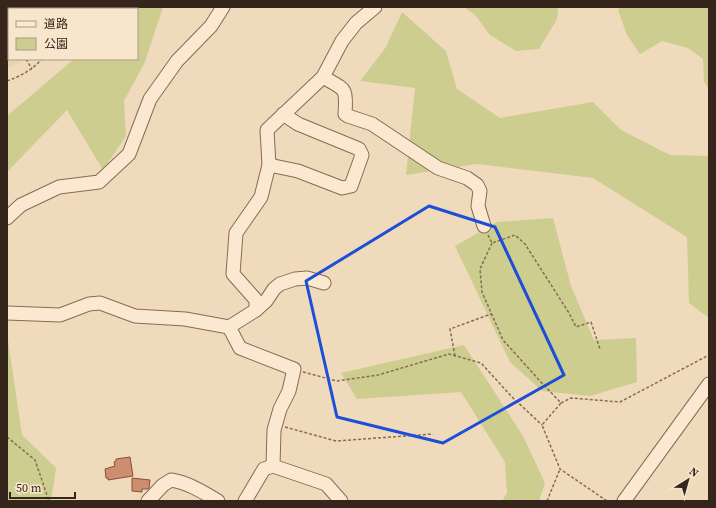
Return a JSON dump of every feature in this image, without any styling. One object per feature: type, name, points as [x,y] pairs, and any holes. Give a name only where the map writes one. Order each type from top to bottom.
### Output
[{"type":"street","points":[[7,218],[21,205],[58,187],[99,182],[129,154],[150,98],[177,61],[211,26],[223,7]]},
{"type":"street","points":[[256,310],[256,300],[233,274],[236,233],[262,197],[269,165],[267,130],[323,77],[342,41],[356,23],[374,7]]},
{"type":"street","points":[[323,77],[344,90],[346,95],[345,114],[372,124],[438,168],[467,178],[477,185],[480,191],[478,206],[484,226]]},
{"type":"street","points":[[269,165],[298,171],[342,188],[351,186],[362,155],[359,149],[298,124],[283,114]]},
{"type":"street","points":[[7,313],[60,315],[89,304],[100,303],[135,316],[185,319],[229,327],[256,310],[266,301],[274,289],[280,284],[295,279],[307,278],[324,283]]},
{"type":"street","points":[[229,327],[240,348],[294,369],[289,391],[280,409],[274,430],[273,466]]},
{"type":"street","points":[[624,501],[709,384]]},
{"type":"street","points":[[245,501],[264,469],[273,466],[326,484],[342,501]]},
{"type":"street","points":[[148,501],[163,485],[171,480],[196,488],[218,501]]},
{"type":"path","points":[[27,60],[32,69]]},
{"type":"path","points":[[7,81],[32,69],[41,60]]},
{"type":"path","points":[[484,226],[492,243]]},
{"type":"path","points":[[561,403],[503,340],[491,314],[482,292],[480,269],[492,243],[514,235],[525,244],[569,313],[576,327],[591,322],[600,349]]},
{"type":"path","points":[[455,356],[450,329],[491,314]]},
{"type":"path","points":[[294,369],[337,381],[378,375],[449,354],[481,363],[512,397],[542,425],[560,469],[607,501]]},
{"type":"path","points":[[542,425],[561,403],[571,398],[620,402],[709,355]]},
{"type":"path","points":[[276,424],[336,441],[433,434]]},
{"type":"path","points":[[7,437],[35,460],[49,501]]},
{"type":"path","points":[[547,501],[560,469]]},
{"type":"highlighted area","points":[[429,206],[495,227],[564,375],[443,443],[337,417],[306,281]]},
{"type":"shaded area","points":[[7,7],[76,7],[8,8],[8,60],[22,60],[7,69]]},
{"type":"green space","points":[[163,7],[145,62],[124,101],[126,136],[103,170],[67,110],[7,172],[7,116],[73,60],[138,60],[138,8],[116,8]]},
{"type":"green space","points":[[464,7],[558,7],[557,19],[539,49],[516,51],[490,35],[475,15]]},
{"type":"green space","points":[[621,7],[709,7],[709,89],[704,82],[703,59],[688,48],[662,41],[640,54],[627,35],[618,10]]},
{"type":"green space","points":[[402,12],[446,51],[457,89],[500,118],[593,102],[621,130],[670,155],[709,156],[709,318],[689,303],[687,237],[593,178],[477,164],[406,175],[415,88],[360,81],[386,47]]},
{"type":"green space","points":[[553,218],[571,286],[594,340],[636,338],[637,382],[590,396],[542,391],[510,362],[455,246],[497,222]]},
{"type":"green space","points":[[7,333],[22,435],[56,468],[51,501],[7,501]]},
{"type":"green space","points":[[464,345],[523,436],[545,483],[539,501],[502,501],[507,493],[505,462],[461,392],[357,399],[341,373]]},
{"type":"building","points":[[130,457],[133,476],[108,480],[108,478],[106,478],[105,469],[115,466],[114,462],[116,459]]},
{"type":"building","points":[[132,478],[150,480],[149,488],[142,489],[142,492],[132,491]]}]
